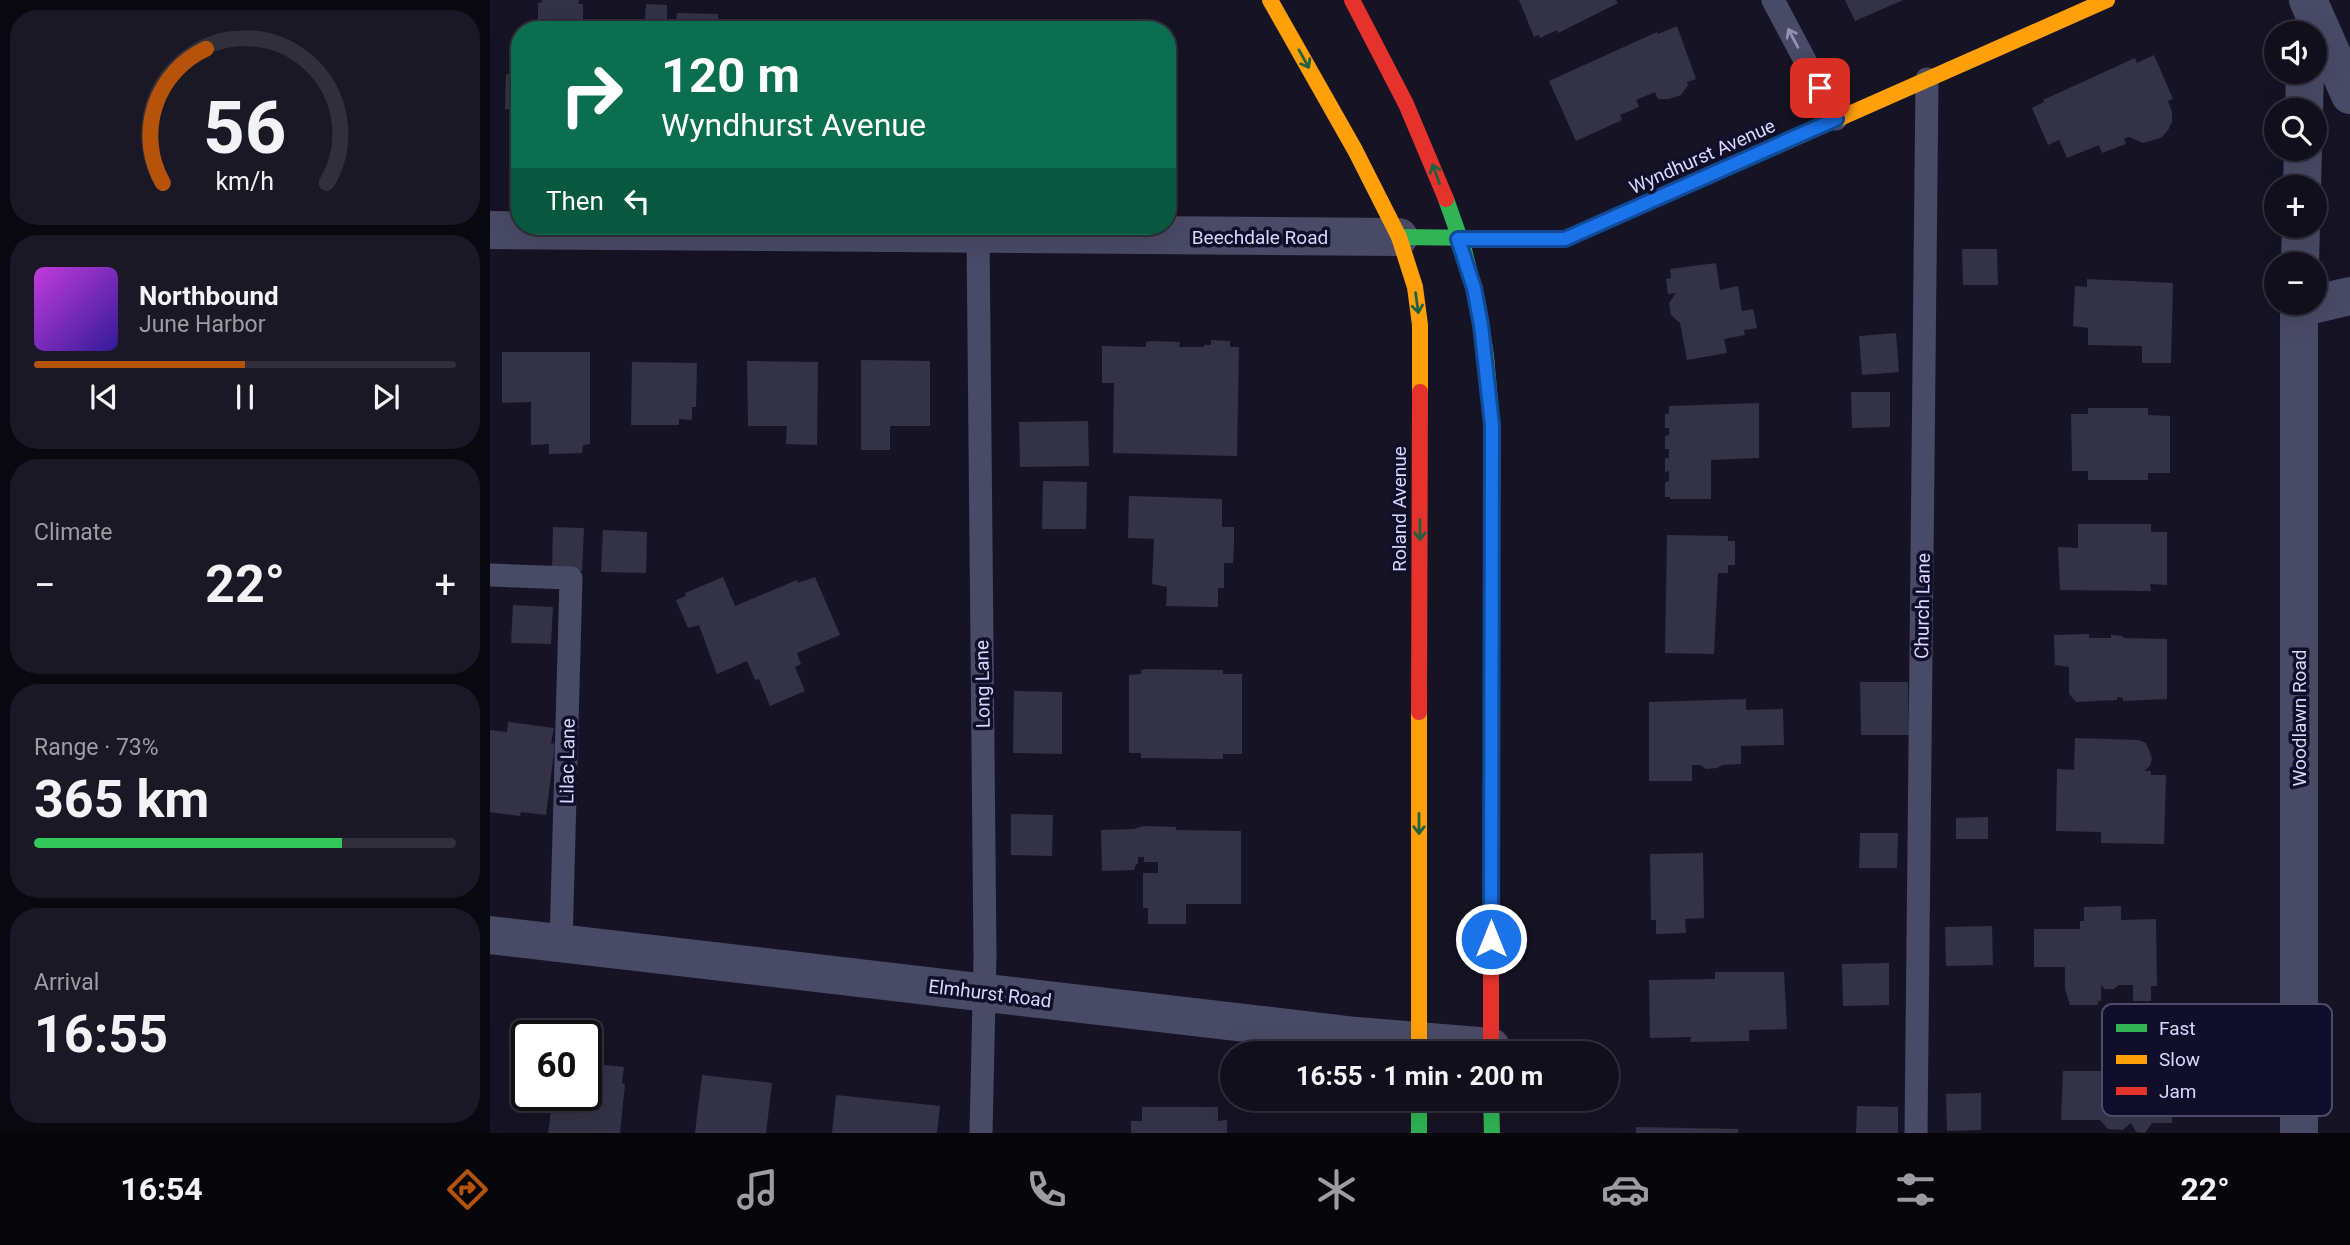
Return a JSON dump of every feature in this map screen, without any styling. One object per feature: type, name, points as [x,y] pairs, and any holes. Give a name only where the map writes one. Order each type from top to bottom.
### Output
[{"type":"main road","name":"Roland Avenue","points":[[1270,0],[1355,150],[1399,237],[1415,287],[1420,325],[1419,1041]]},
{"type":"main road","points":[[1352,0],[1406,102],[1427,149],[1474,288],[1481,325],[1492,425],[1491,1041]]},
{"type":"main road","name":"Wyndhurst Avenue","points":[[1399,237],[1565,239],[2107,0]]},
{"type":"main road","points":[[1419,1111],[1419,1133]]},
{"type":"main road","points":[[1491,1111],[1492,1133]]},
{"type":"street","points":[[2307,21],[2308,0]]},
{"type":"street","points":[[2308,0],[2350,95]]},
{"type":"street","name":"Beechdale Road","points":[[490,230],[511,230]]},
{"type":"street","name":"Beechdale Road","points":[[978,235],[1399,237]]},
{"type":"street","points":[[2327,300],[2350,296]]},
{"type":"street","name":"Woodlawn Road","points":[[2299,315],[2300,1004]]},
{"type":"street","name":"Elmhurst Road","points":[[490,935],[1385,1041]]},
{"type":"lane","points":[[1773,0],[1836,119]]},
{"type":"lane","name":"Church Lane","points":[[1916,1133],[1927,79]]},
{"type":"lane","name":"Long Lane","points":[[978,235],[985,956],[981,1133]]},
{"type":"lane","name":"Lilac Lane","points":[[490,575],[571,578],[561,943]]},
{"type":"building","points":[[542,0],[579,0],[578,4],[583,4],[583,21],[538,21],[538,3]]},
{"type":"building","points":[[1519,0],[1616,0],[1618,3],[1558,33],[1557,30],[1540,38],[1539,35],[1534,37]]},
{"type":"building","points":[[1845,0],[1903,0],[1855,21]]},
{"type":"building","points":[[646,4],[667,5],[667,21],[645,21]]},
{"type":"building","points":[[677,13],[718,14],[718,21],[676,21]]},
{"type":"building","points":[[1019,20],[1019,21],[937,21]]},
{"type":"building","points":[[1677,26],[1696,79],[1687,82],[1688,85],[1681,95],[1658,99],[1655,92],[1636,100],[1639,107],[1620,115],[1622,120],[1576,141],[1549,81],[1657,32],[1658,34]]},
{"type":"building","points":[[2154,55],[2173,99],[2168,101],[2172,122],[2161,138],[2143,143],[2129,137],[2124,139],[2126,144],[2102,153],[2099,145],[2067,158],[2059,140],[2048,145],[2032,108],[2044,102],[2043,100],[2135,58],[2137,63]]},
{"type":"building","points":[[506,74],[511,74],[511,109],[505,109]]},
{"type":"building","points":[[1962,249],[1997,249],[1998,285],[1963,285]]},
{"type":"building","points":[[1716,263],[1720,290],[1738,286],[1742,311],[1753,309],[1757,328],[1744,330],[1745,335],[1724,339],[1727,353],[1687,360],[1680,323],[1671,315],[1669,303],[1676,293],[1668,294],[1666,279],[1671,278],[1670,269]]},
{"type":"building","points":[[2087,279],[2173,283],[2171,363],[2142,363],[2142,346],[2088,345],[2088,328],[2073,326],[2075,286],[2087,287]]},
{"type":"building","points":[[1896,333],[1899,372],[1862,375],[1859,336]]},
{"type":"building","points":[[1211,340],[1230,341],[1230,347],[1239,347],[1237,456],[1113,453],[1114,383],[1102,383],[1102,346],[1146,347],[1146,342],[1151,341],[1180,342],[1179,347],[1204,347],[1211,345]]},
{"type":"building","points":[[502,352],[590,352],[590,444],[583,445],[582,453],[549,454],[549,444],[531,445],[531,402],[502,403]]},
{"type":"building","points":[[861,360],[930,361],[930,426],[890,426],[890,450],[861,450]]},
{"type":"building","points":[[747,361],[818,362],[817,445],[786,444],[787,426],[748,426]]},
{"type":"building","points":[[632,362],[697,363],[696,407],[692,407],[692,420],[679,419],[679,425],[631,425]]},
{"type":"building","points":[[1851,392],[1890,392],[1890,427],[1852,428]]},
{"type":"building","points":[[1759,403],[1759,458],[1711,460],[1711,499],[1665,497],[1665,482],[1669,481],[1669,471],[1665,472],[1665,458],[1669,458],[1669,449],[1665,449],[1665,436],[1669,435],[1669,428],[1665,428],[1665,414],[1669,414],[1669,406]]},
{"type":"building","points":[[2088,408],[2148,408],[2148,415],[2170,416],[2170,473],[2148,473],[2148,480],[2088,480],[2088,471],[2072,471],[2071,414],[2088,414]]},
{"type":"building","points":[[1088,421],[1089,466],[1020,467],[1019,422]]},
{"type":"building","points":[[1043,481],[1087,482],[1086,529],[1042,529]]},
{"type":"building","points":[[1129,496],[1222,499],[1222,527],[1234,527],[1234,544],[1233,563],[1224,563],[1224,588],[1218,588],[1218,607],[1166,606],[1167,587],[1152,584],[1154,539],[1128,538]]},
{"type":"building","points":[[2078,524],[2151,524],[2151,532],[2167,532],[2167,585],[2150,584],[2151,591],[2060,590],[2058,547],[2078,548]]},
{"type":"building","points":[[553,527],[584,528],[582,571],[552,570]]},
{"type":"building","points":[[603,530],[647,532],[646,573],[601,572]]},
{"type":"building","points":[[1667,535],[1728,536],[1728,541],[1735,541],[1735,565],[1728,565],[1728,573],[1718,573],[1714,654],[1665,653]]},
{"type":"building","points":[[723,577],[735,606],[797,580],[798,583],[815,577],[840,635],[797,653],[801,664],[795,667],[805,691],[770,706],[759,679],[755,680],[747,661],[717,674],[699,625],[688,628],[676,600],[686,596],[685,593]]},
{"type":"building","points":[[513,605],[553,607],[551,644],[511,643]]},
{"type":"building","points":[[2089,634],[2089,638],[2111,638],[2111,635],[2123,638],[2167,639],[2167,699],[2123,701],[2123,698],[2117,697],[2117,700],[2076,702],[2069,694],[2069,667],[2055,665],[2054,635]]},
{"type":"building","points":[[1141,670],[1223,670],[1223,674],[1242,674],[1242,754],[1223,754],[1223,759],[1141,758],[1141,753],[1129,753],[1129,675],[1141,674]]},
{"type":"building","points":[[1860,682],[1908,682],[1909,735],[1861,735]]},
{"type":"building","points":[[1014,691],[1062,692],[1062,754],[1013,753]]},
{"type":"building","points":[[1746,699],[1746,710],[1783,709],[1784,745],[1741,746],[1741,764],[1706,769],[1700,765],[1692,765],[1692,781],[1649,781],[1649,702]]},
{"type":"building","points":[[508,722],[554,728],[551,743],[555,744],[546,815],[521,812],[520,816],[490,812],[490,730],[507,732]]},
{"type":"building","points":[[2075,738],[2139,740],[2146,743],[2152,758],[2150,766],[2144,771],[2151,771],[2151,775],[2166,775],[2164,844],[2101,843],[2101,832],[2056,831],[2057,769],[2074,770]]},
{"type":"building","points":[[1011,814],[1053,815],[1052,856],[1011,855]]},
{"type":"building","points":[[1988,817],[1988,839],[1956,839],[1956,818]]},
{"type":"building","points":[[1143,826],[1176,827],[1176,830],[1241,831],[1241,904],[1186,904],[1186,924],[1148,924],[1148,908],[1143,908],[1143,873],[1158,873],[1158,862],[1144,862],[1144,857],[1138,857],[1134,870],[1102,871],[1101,830],[1134,829]]},
{"type":"building","points":[[1860,833],[1898,833],[1897,868],[1859,868]]},
{"type":"building","points":[[1703,853],[1704,918],[1685,919],[1686,933],[1656,934],[1656,920],[1651,920],[1650,854]]},
{"type":"building","points":[[2121,906],[2121,920],[2156,919],[2157,986],[2151,986],[2151,1001],[2133,1001],[2133,985],[2105,989],[2101,985],[2101,1001],[2098,1001],[2098,1005],[2070,1005],[2065,989],[2065,967],[2034,967],[2034,929],[2080,929],[2080,921],[2084,921],[2084,907]]},
{"type":"building","points":[[1992,926],[1993,965],[1946,966],[1945,927]]},
{"type":"building","points":[[1889,963],[1889,1005],[1843,1006],[1842,964]]},
{"type":"building","points":[[1715,972],[1784,972],[1787,1029],[1749,1030],[1749,1041],[1690,1042],[1691,1037],[1650,1038],[1649,980],[1715,979]]},
{"type":"building","points":[[602,1065],[624,1067],[620,1133],[548,1133],[551,1111],[602,1111]]},
{"type":"building","points":[[2063,1071],[2102,1071],[2102,1116],[2172,1116],[2172,1123],[2152,1123],[2145,1133],[2136,1132],[2131,1123],[2123,1130],[2108,1129],[2100,1120],[2061,1120]]},
{"type":"building","points":[[702,1075],[772,1083],[766,1133],[695,1133]]},
{"type":"building","points":[[1981,1093],[1981,1130],[1947,1131],[1946,1094]]},
{"type":"building","points":[[836,1095],[940,1106],[937,1133],[832,1133]]},
{"type":"building","points":[[1857,1106],[1898,1107],[1898,1133],[1856,1133]]},
{"type":"building","points":[[1142,1107],[1218,1107],[1218,1121],[1227,1120],[1227,1133],[1131,1133],[1131,1121],[1142,1121]]},
{"type":"building","points":[[1636,1127],[1738,1129],[1738,1133],[1636,1133]]},
{"type":"traffic: fast","points":[[1399,237],[1565,239],[1779,145]]},
{"type":"traffic: fast","points":[[1446,199],[1464,250],[1478,305],[1492,425],[1491,841]]},
{"type":"traffic: fast","points":[[1419,1111],[1419,1133]]},
{"type":"traffic: fast","points":[[1491,1111],[1492,1133]]},
{"type":"traffic: slow","points":[[1270,0],[1355,150],[1399,237],[1415,287],[1420,325],[1420,392]]},
{"type":"traffic: slow","points":[[1779,145],[2107,0]]},
{"type":"traffic: slow","points":[[1419,712],[1419,1041]]},
{"type":"traffic: jam","points":[[1352,0],[1406,104],[1446,199]]},
{"type":"traffic: jam","points":[[1419,712],[1420,392]]},
{"type":"traffic: jam","points":[[1491,841],[1491,1041]]},
{"type":"route","points":[[1491,939],[1492,425],[1481,325],[1474,288],[1458,239],[1565,239],[1836,119],[1820,88]]}]
